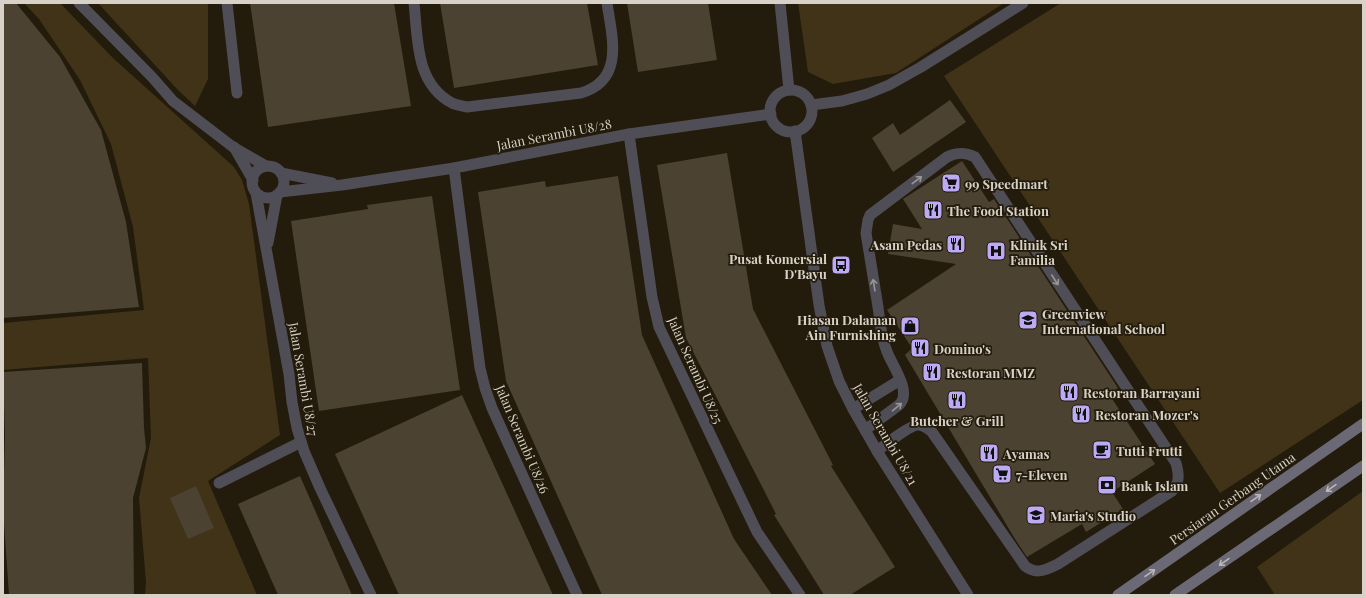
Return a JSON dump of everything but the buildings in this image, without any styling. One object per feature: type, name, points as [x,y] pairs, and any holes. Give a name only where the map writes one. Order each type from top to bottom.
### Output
[{"type":"main road","name":"Persiaran Gerbang Utama","points":[[1118,595],[1363,424]]},
{"type":"main road","points":[[1175,595],[1363,466]]},
{"type":"street","points":[[79,3],[152,77],[173,101],[233,147],[266,166],[277,169],[281,173],[284,183],[278,194],[268,198],[260,196],[256,193],[252,180],[233,147]]},
{"type":"street","points":[[227,3],[237,93]]},
{"type":"street","points":[[414,3],[420,56],[424,73],[430,85],[440,95],[453,103],[467,107],[581,93],[599,86],[606,76],[611,64],[613,50],[607,3]]},
{"type":"street","points":[[780,3],[789,90]]},
{"type":"street","points":[[811,105],[842,101],[867,94],[888,85],[922,66],[1023,3]]},
{"type":"street","points":[[789,90],[803,94],[811,105],[812,112],[807,124],[802,129],[795,131],[782,130],[777,126],[771,114],[773,101],[783,92],[789,90]]},
{"type":"street","name":"Jalan Serambi U8/28","points":[[278,194],[454,168],[629,134],[771,114]]},
{"type":"street","name":"Jalan Serambi U8/21","points":[[795,131],[822,319],[827,346],[839,381],[877,451],[968,595]]},
{"type":"street","name":"Jalan Serambi U8/25","points":[[629,134],[652,297],[659,328],[757,532],[800,595]]},
{"type":"street","points":[[865,430],[903,401],[904,389],[889,359],[882,335],[866,233],[868,220],[870,215],[947,158],[954,154],[970,154],[975,157],[1176,463],[1178,469],[1178,482],[1172,491],[1058,564],[1049,569],[1037,572],[1030,570],[1025,566],[928,428],[924,425],[913,426],[877,451]]},
{"type":"street","points":[[252,180],[257,171],[266,166]]},
{"type":"street","name":"Jalan Serambi U8/26","points":[[454,168],[480,368],[485,388],[492,408],[577,595]]},
{"type":"street","name":"Jalan Serambi U8/28","points":[[281,173],[342,185]]},
{"type":"street","name":"Jalan Serambi U8/27","points":[[256,193],[289,374],[292,402],[301,442],[320,488],[371,595]]},
{"type":"street","name":"Jalan Serambi U8/27","points":[[267,250],[278,194]]},
{"type":"street","points":[[853,409],[900,380]]},
{"type":"street","points":[[219,483],[301,442]]},
{"type":"shaded area","points":[[24,3],[60,3],[113,58],[234,167],[242,180],[249,204],[280,435],[208,481],[257,595],[145,595],[146,582],[139,498],[151,438],[148,358],[3,370],[3,323],[144,310],[133,227],[111,144],[80,80],[39,19]]},
{"type":"shaded area","points":[[98,3],[208,3],[208,79],[195,106],[177,89]]},
{"type":"shaded area","points":[[798,3],[1004,3],[896,73],[833,84],[808,72]]},
{"type":"shaded area","points":[[1061,3],[1363,3],[1363,400],[1220,493],[944,76]]},
{"type":"shaded area","points":[[1363,491],[1363,595],[1275,595],[1257,567]]},
{"type":"place","name":"99 Speedmart","points":[[951,183]]},
{"type":"place","name":"The Food Station","points":[[933,210]]},
{"type":"place","name":"Asam Pedas","points":[[956,244]]},
{"type":"place","name":"Klinik Sri Familia","points":[[996,251]]},
{"type":"place","name":"Pusat Komersial D'Bayu","points":[[841,265]]},
{"type":"place","name":"Greenview International School","points":[[1028,320]]},
{"type":"place","name":"Hiasan Dalaman Ain Furnishing","points":[[910,326]]},
{"type":"place","name":"Domino's","points":[[920,348]]},
{"type":"place","name":"Restoran MMZ","points":[[932,372]]},
{"type":"place","name":"Restoran Barrayani","points":[[1069,392]]},
{"type":"place","name":"Butcher & Grill","points":[[957,400]]},
{"type":"place","name":"Restoran Mozer's","points":[[1081,414]]},
{"type":"place","name":"Tutti Frutti","points":[[1102,450]]},
{"type":"place","name":"Ayamas","points":[[989,453]]},
{"type":"place","name":"7-Eleven","points":[[1002,474]]},
{"type":"place","name":"Bank Islam","points":[[1107,485]]},
{"type":"place","name":"Maria's Studio","points":[[1036,515]]}]
